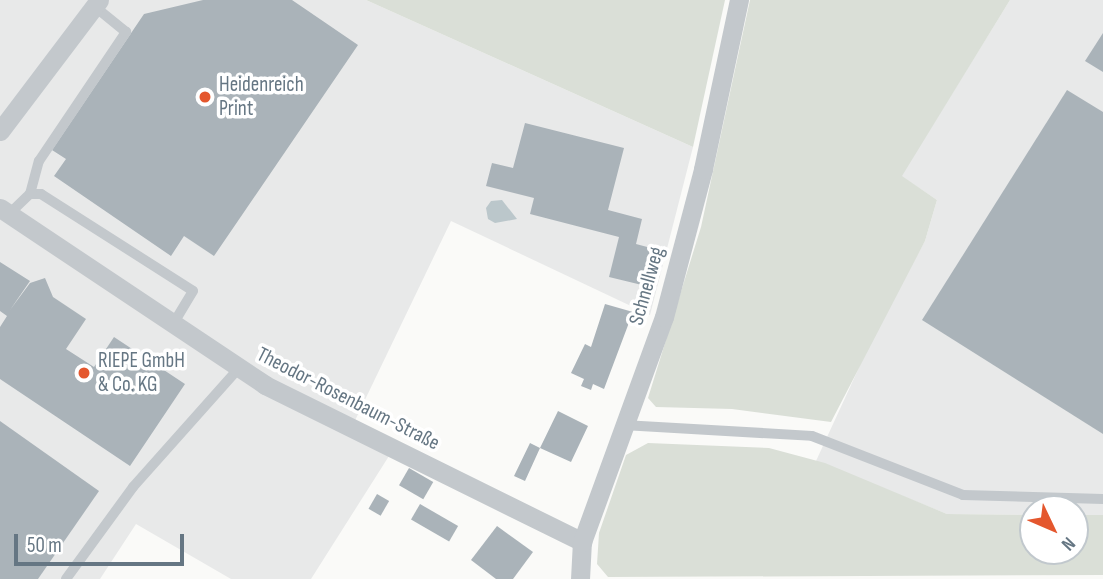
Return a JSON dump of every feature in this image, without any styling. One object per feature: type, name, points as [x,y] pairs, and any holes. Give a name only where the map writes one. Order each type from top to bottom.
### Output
[{"type":"street","name":"Schnellweg","points":[[580,579],[582,542],[664,317],[703,169],[739,0]]},
{"type":"street","points":[[0,131],[97,3]]},
{"type":"street","name":"Theodor-Rosenbaum-Straße","points":[[4,211],[238,369],[582,542]]},
{"type":"lane","points":[[4,211],[30,194],[39,161],[126,32],[97,3]]},
{"type":"lane","points":[[30,194],[56,201],[193,291],[172,324]]},
{"type":"lane","points":[[66,579],[133,487],[238,369]]},
{"type":"lane","points":[[623,425],[812,436],[963,495],[1103,499]]},
{"type":"shaded area","points":[[0,0],[366,0],[693,147],[650,315],[451,221],[349,433],[389,456],[311,579],[231,579],[136,524],[100,579],[0,579]]},
{"type":"shaded area","points":[[366,0],[725,0],[693,147]]},
{"type":"shaded area","points":[[750,0],[1010,0],[902,176],[937,200],[925,241],[831,422],[732,409],[656,407],[648,398],[701,227]]},
{"type":"shaded area","points":[[1010,0],[1103,0],[1103,515],[1089,515],[1089,495],[1019,495],[1019,515],[947,514],[816,461],[880,322],[925,241],[937,200],[901,176]]},
{"type":"shaded area","points":[[502,200],[517,219],[495,223],[488,219],[486,208],[491,201]]},
{"type":"shaded area","points":[[648,443],[769,448],[825,463],[947,514],[1019,515],[1019,565],[1089,565],[1089,515],[1103,515],[1103,575],[608,577],[597,564],[599,533],[626,455]]},
{"type":"building","name":"Heidenreich Print","points":[[203,0],[292,0],[358,45],[214,256],[184,236],[171,256],[54,176],[66,159],[52,150],[144,14]]},
{"type":"building","points":[[1103,33],[1103,72],[1085,61]]},
{"type":"building","points":[[1067,90],[1103,112],[1103,434],[922,320]]},
{"type":"building","points":[[525,123],[624,148],[608,210],[642,219],[636,244],[651,248],[642,285],[609,277],[619,237],[530,214],[534,198],[486,186],[492,163],[513,168]]},
{"type":"building","name":"RIEPE GmbH & Co. KG","points":[[0,262],[30,281],[10,310],[30,283],[45,278],[53,297],[86,319],[66,349],[94,367],[114,337],[185,384],[130,466],[0,379],[0,327],[7,316],[0,311]]},
{"type":"building","points":[[605,304],[633,312],[604,389],[593,384],[591,390],[581,386],[584,379],[571,373],[585,344],[591,347]]},
{"type":"building","points":[[558,411],[588,426],[571,462],[540,448]]},
{"type":"building","points":[[0,421],[99,491],[38,579],[0,579]]},
{"type":"building","points":[[530,443],[540,448],[525,481],[514,476]]},
{"type":"building","points":[[409,468],[433,482],[423,499],[399,485]]},
{"type":"building","points":[[377,494],[389,501],[381,516],[368,509]]},
{"type":"building","points":[[420,504],[458,526],[449,542],[411,520]]},
{"type":"building","points":[[497,526],[533,552],[513,579],[496,579],[471,560]]},
{"type":"place","name":"Heidenreich Print","points":[[205,97]]},
{"type":"place","name":"RIEPE GmbH & Co. KG","points":[[84,373]]}]
